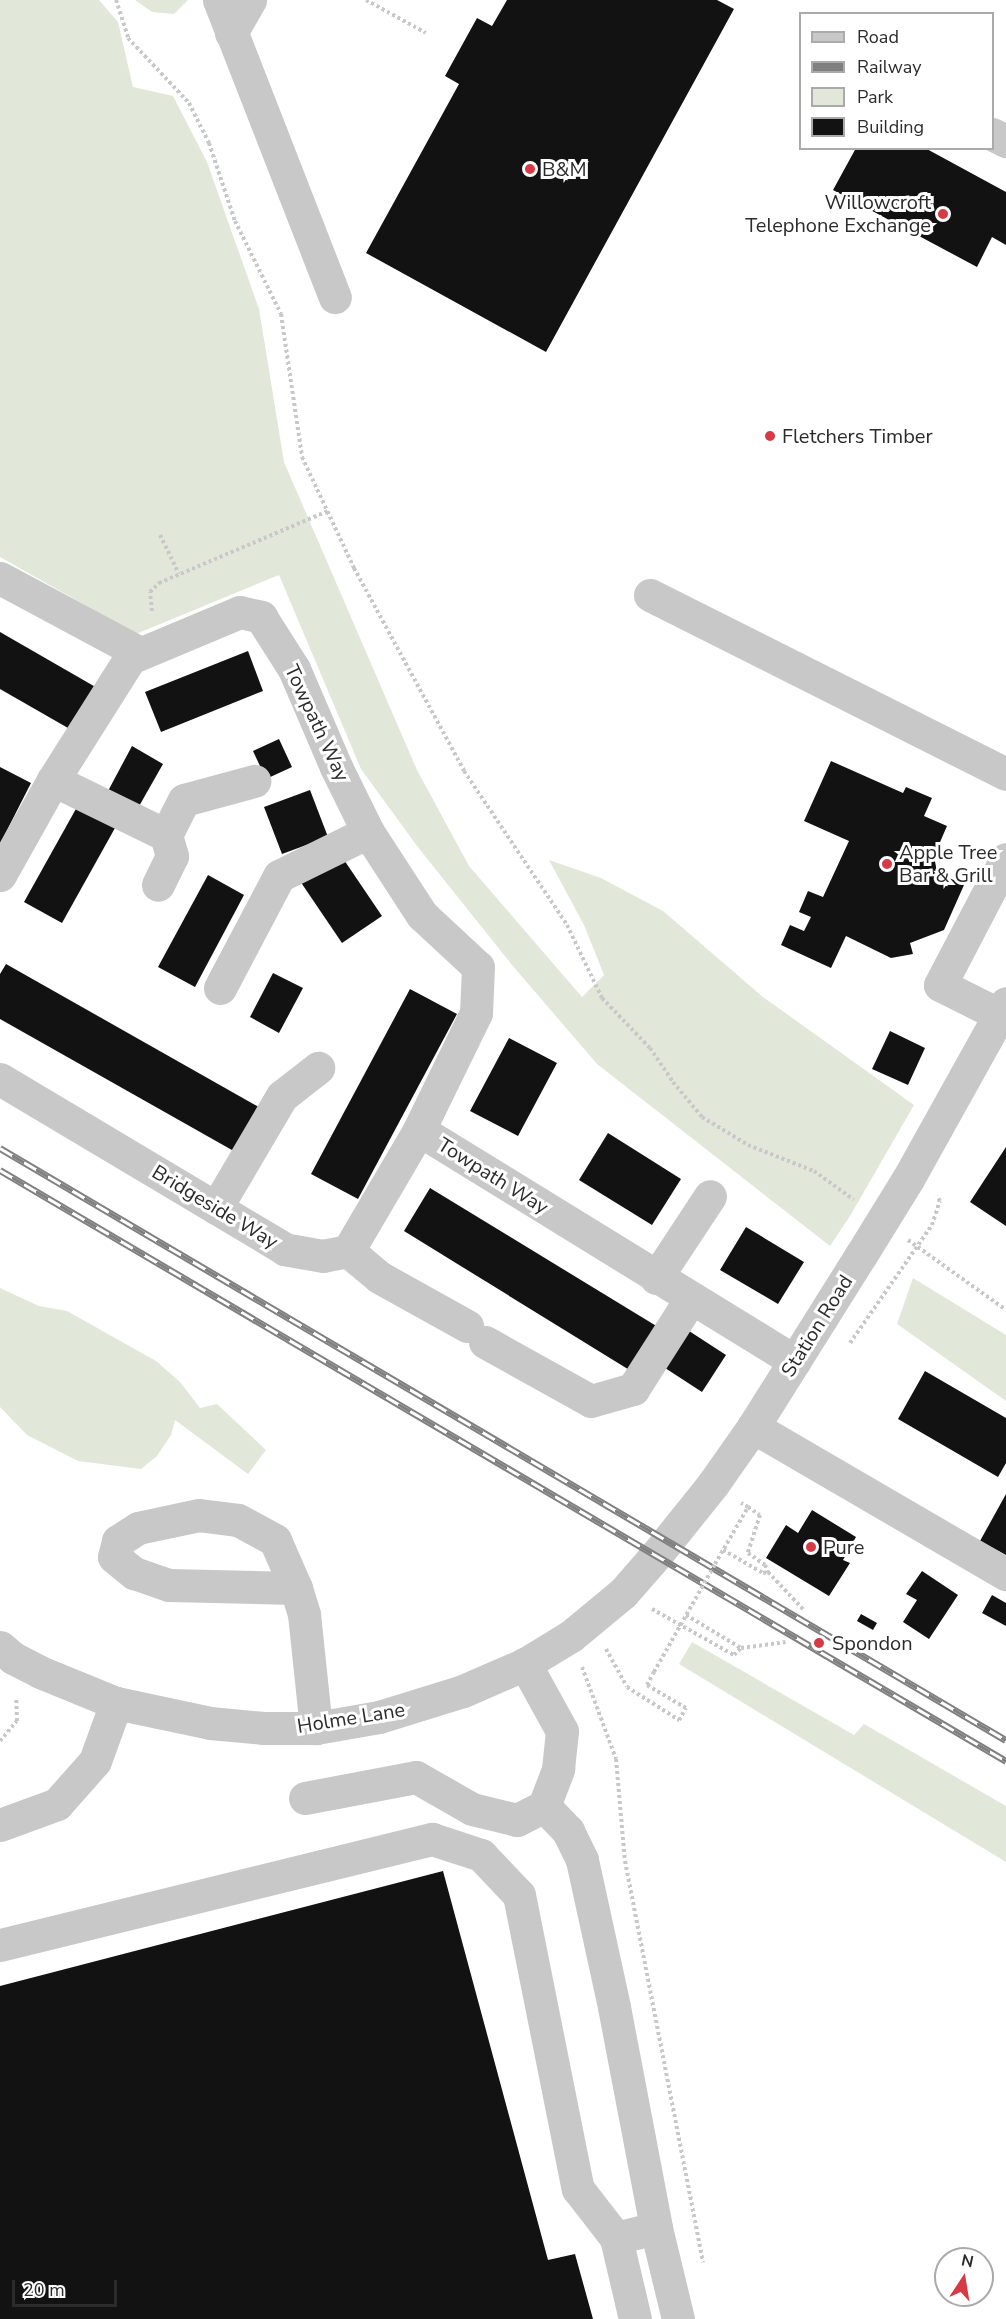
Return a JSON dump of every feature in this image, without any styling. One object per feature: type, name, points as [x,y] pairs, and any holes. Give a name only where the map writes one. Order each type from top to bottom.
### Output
[{"type":"street","points":[[219,0],[335,297]]},
{"type":"street","points":[[231,33],[250,0]]},
{"type":"street","points":[[0,578],[152,648]]},
{"type":"street","points":[[650,595],[1006,774]]},
{"type":"street","name":"Towpath Way","points":[[152,648],[240,612],[261,616],[294,669],[336,767],[368,832],[422,915],[478,968],[476,1013],[419,1130],[690,1300],[795,1361]]},
{"type":"street","points":[[2,868],[53,780],[130,658],[152,648]]},
{"type":"street","points":[[53,780],[166,835]]},
{"type":"street","points":[[158,885],[172,856],[166,835],[184,800],[254,781]]},
{"type":"street","points":[[220,988],[279,876],[368,832]]},
{"type":"street","points":[[1003,1009],[940,985],[1006,859]]},
{"type":"street","name":"Station Road","points":[[580,1628],[623,1593],[713,1484],[753,1427],[861,1256],[922,1186],[1003,1009]]},
{"type":"street","points":[[216,1208],[282,1096],[318,1068]]},
{"type":"street","name":"Bridgeside Way","points":[[0,1079],[285,1249],[323,1256],[348,1251]]},
{"type":"street","points":[[419,1130],[348,1251],[379,1276],[591,1401],[633,1389],[690,1300]]},
{"type":"street","points":[[656,1278],[710,1196]]},
{"type":"street","points":[[753,1427],[1006,1574]]},
{"type":"street","points":[[296,1588],[169,1585],[134,1573],[114,1557],[118,1541],[138,1528],[199,1515],[238,1520],[275,1540],[296,1588],[304,1614],[316,1728]]},
{"type":"street","name":"Holme Lane","points":[[4,1659],[116,1703],[210,1723],[264,1728],[316,1728],[379,1717],[431,1702],[525,1664],[580,1628]]},
{"type":"street","points":[[305,1798],[416,1777],[471,1809],[517,1820],[544,1806],[558,1768],[562,1731],[525,1664]]},
{"type":"street","points":[[0,1825],[57,1804],[95,1761],[116,1703]]},
{"type":"street","points":[[544,1806],[568,1831],[582,1860],[614,2007],[656,2228],[678,2319]]},
{"type":"street","points":[[0,1945],[432,1839],[481,1855],[519,1895],[578,2189],[616,2238],[635,2319]]},
{"type":"street","points":[[616,2238],[656,2228]]},
{"type":"path","points":[[116,0],[128,38],[189,103],[209,143],[235,221],[281,314],[302,457],[327,511],[418,691],[464,771],[567,925],[602,998],[650,1048],[673,1082],[702,1117],[747,1146],[814,1171],[860,1205]]},
{"type":"path","points":[[366,0],[426,33]]},
{"type":"path","points":[[152,648],[150,592],[159,583],[327,511]]},
{"type":"path","points":[[160,535],[178,574]]},
{"type":"path","points":[[916,1246],[932,1225],[940,1201],[922,1186]]},
{"type":"path","points":[[907,1239],[1006,1310]]},
{"type":"path","points":[[747,1508],[760,1515],[748,1553],[765,1565],[768,1572],[803,1609]]},
{"type":"path","points":[[580,1628],[627,1687],[679,1720],[686,1708],[647,1685],[742,1516]]},
{"type":"path","points":[[723,1550],[763,1573],[768,1572]]},
{"type":"path","points":[[623,1593],[734,1655],[741,1648],[786,1642]]},
{"type":"path","points":[[686,1615],[741,1648]]},
{"type":"path","points":[[580,1628],[616,1759],[625,1861],[703,2262]]},
{"type":"path","points":[[0,1741],[17,1721],[4,1659]]},
{"type":"green space","points":[[0,0],[99,0],[118,22],[133,87],[173,96],[207,162],[259,309],[284,462],[417,770],[469,866],[582,997],[604,975],[584,925],[549,860],[601,878],[663,911],[763,997],[914,1105],[850,1216],[830,1246],[597,1064],[512,965],[417,846],[361,769],[279,575],[136,634],[0,557]]},
{"type":"green space","points":[[135,0],[188,0],[174,14],[152,12]]},
{"type":"green space","points":[[913,1278],[1006,1335],[1006,1401],[897,1324]]},
{"type":"green space","points":[[0,1288],[39,1306],[67,1311],[156,1361],[180,1382],[200,1408],[217,1404],[266,1450],[248,1474],[175,1420],[171,1435],[157,1456],[141,1469],[78,1461],[27,1435],[0,1407]]},
{"type":"green space","points":[[692,1642],[854,1735],[864,1724],[1006,1806],[1006,1862],[679,1664]]},
{"type":"building","name":"B&M","points":[[507,0],[717,0],[734,9],[546,352],[366,253],[459,84],[445,76],[477,18],[492,26]]},
{"type":"building","name":"Willowcroft Telephone Exchange","points":[[855,150],[929,150],[1006,192],[1006,245],[992,237],[977,267],[833,190]]},
{"type":"building","points":[[0,632],[99,689],[75,732],[0,689]]},
{"type":"building","points":[[248,651],[263,691],[161,732],[145,692]]},
{"type":"building","points":[[279,739],[292,767],[266,779],[253,751]]},
{"type":"building","points":[[132,746],[163,764],[138,808],[108,791]]},
{"type":"building","name":"Apple Tree Bar & Grill","points":[[831,761],[903,793],[906,787],[932,798],[924,816],[947,826],[934,856],[937,872],[964,885],[944,930],[910,943],[913,954],[891,958],[846,936],[831,968],[781,945],[790,925],[804,931],[811,917],[799,912],[808,891],[823,897],[849,841],[804,821]]},
{"type":"building","points":[[0,767],[31,783],[0,844]]},
{"type":"building","points":[[310,790],[328,837],[282,854],[264,807]]},
{"type":"building","points":[[77,807],[115,828],[62,923],[24,902]]},
{"type":"building","points":[[340,854],[382,916],[342,943],[300,881]]},
{"type":"building","points":[[208,875],[244,895],[195,987],[158,967]]},
{"type":"building","points":[[6,964],[264,1110],[239,1154],[0,1019],[0,974]]},
{"type":"building","points":[[273,973],[303,988],[279,1033],[250,1017]]},
{"type":"building","points":[[410,989],[457,1014],[358,1199],[311,1174]]},
{"type":"building","points":[[890,1031],[925,1048],[908,1085],[872,1069]]},
{"type":"building","points":[[509,1038],[557,1063],[518,1136],[470,1111]]},
{"type":"building","points":[[608,1133],[681,1179],[652,1225],[579,1180]]},
{"type":"building","points":[[1006,1147],[1006,1226],[970,1202]]},
{"type":"building","points":[[430,1188],[658,1327],[631,1371],[404,1231]]},
{"type":"building","points":[[746,1227],[804,1262],[778,1304],[720,1270]]},
{"type":"building","points":[[686,1329],[726,1355],[702,1392],[662,1366]]},
{"type":"building","points":[[925,1371],[1006,1418],[1006,1463],[998,1477],[898,1419]]},
{"type":"building","points":[[1006,1494],[1006,1555],[980,1541]]},
{"type":"building","name":"Pure","points":[[812,1510],[856,1537],[843,1560],[850,1563],[829,1596],[766,1558],[786,1525],[798,1533]]},
{"type":"building","points":[[922,1571],[958,1595],[929,1639],[903,1622],[917,1600],[906,1594]]},
{"type":"building","points":[[992,1595],[1006,1603],[1006,1626],[982,1613]]},
{"type":"building","points":[[861,1614],[877,1623],[873,1630],[857,1621]]},
{"type":"building","points":[[443,1871],[548,2260],[575,2254],[593,2319],[0,2319],[0,1986]]},
{"type":"railway","points":[[0,1148],[1006,1740]]},
{"type":"railway","points":[[0,1170],[1006,1761]]},
{"type":"place","name":"B&M","points":[[530,169]]},
{"type":"place","name":"Willowcroft Telephone Exchange","points":[[943,214]]},
{"type":"place","name":"Fletchers Timber","points":[[770,436]]},
{"type":"place","name":"Apple Tree Bar & Grill","points":[[887,864]]},
{"type":"place","name":"Pure","points":[[811,1547]]},
{"type":"place","name":"Spondon","points":[[819,1643]]}]
